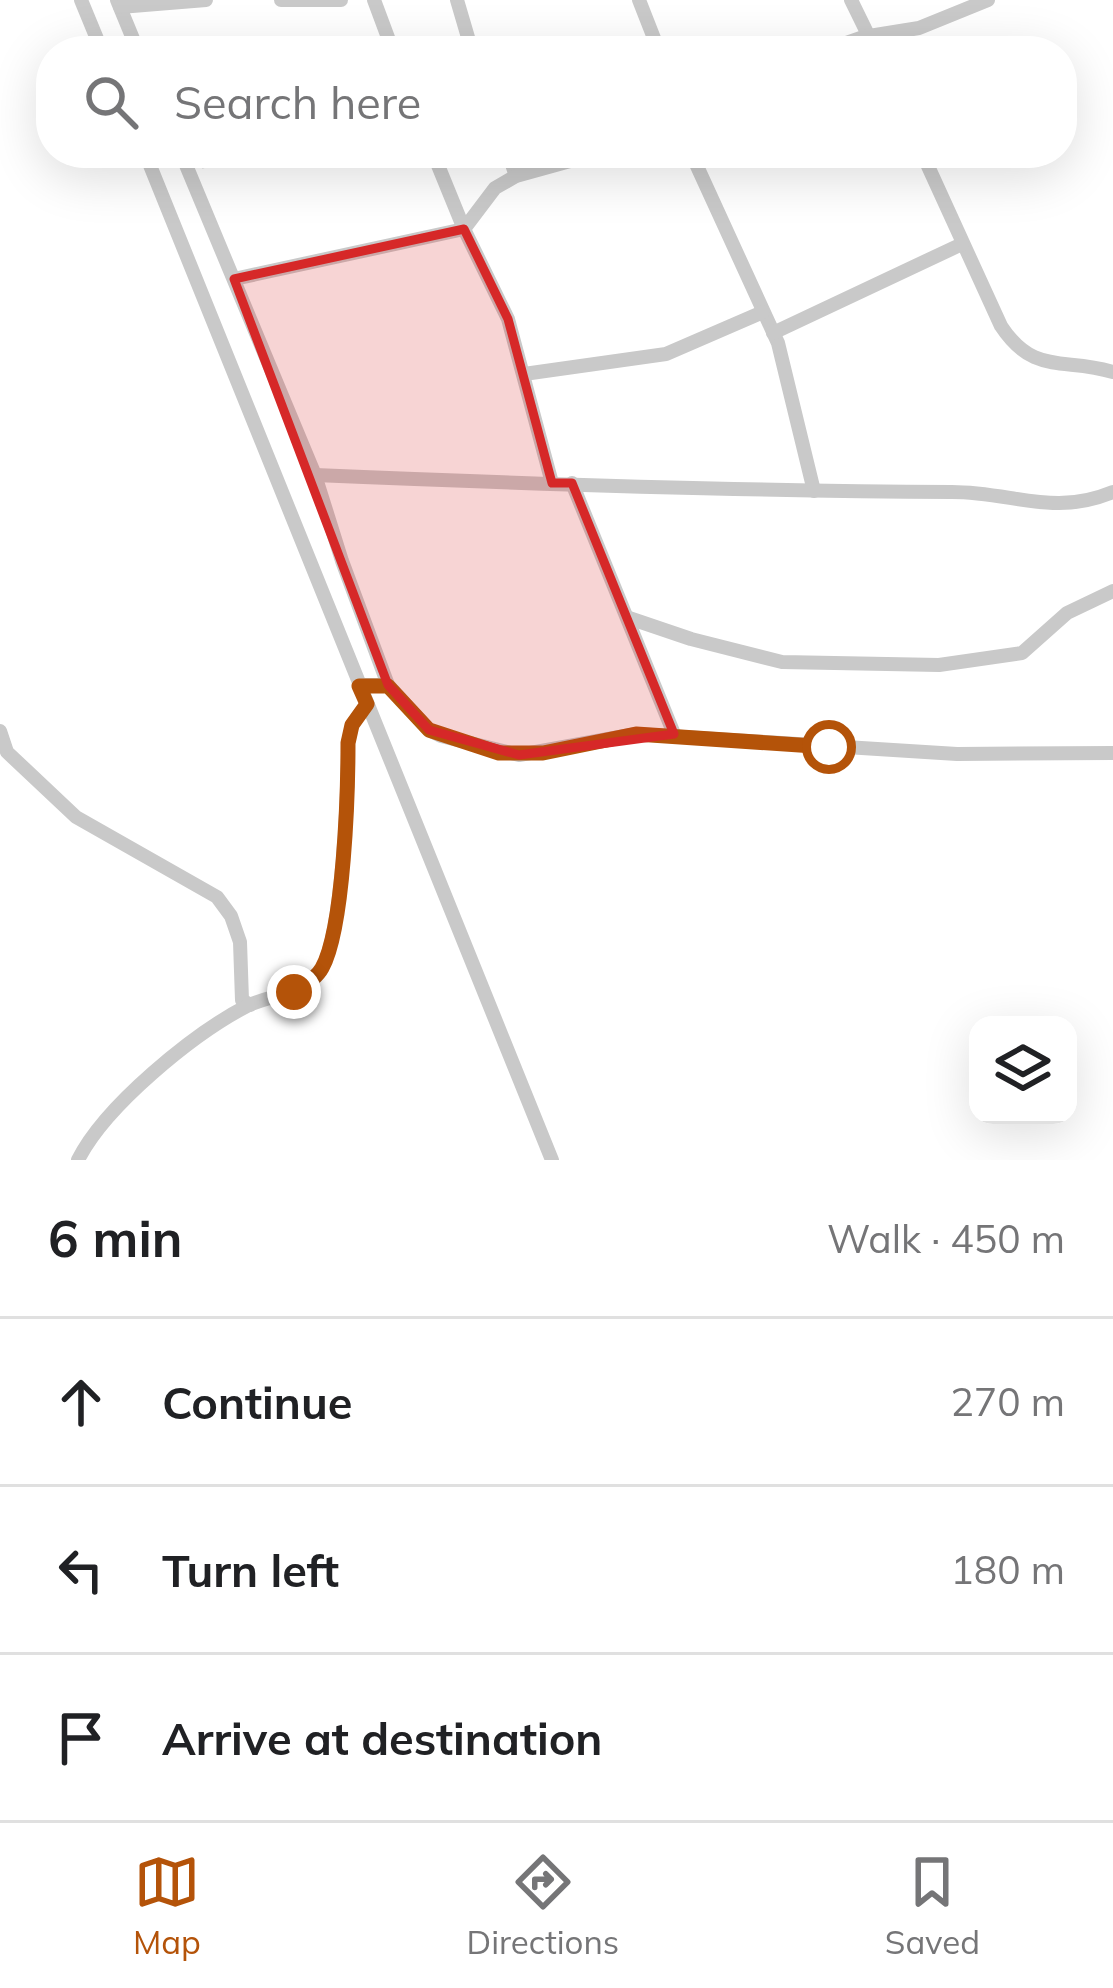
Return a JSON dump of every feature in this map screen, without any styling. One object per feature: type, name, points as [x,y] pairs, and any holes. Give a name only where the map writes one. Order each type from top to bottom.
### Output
[{"type":"street","points":[[81,0],[96,36]]},
{"type":"street","points":[[132,36],[118,4],[206,0]]},
{"type":"street","points":[[281,0],[341,0]]},
{"type":"street","points":[[374,0],[387,36]]},
{"type":"street","points":[[457,0],[468,36]]},
{"type":"street","points":[[638,0],[653,36]]},
{"type":"street","points":[[851,0],[869,36],[919,28],[988,0]]},
{"type":"street","points":[[151,168],[553,1160]]},
{"type":"street","points":[[439,168],[499,296],[552,483]]},
{"type":"street","points":[[514,168],[517,176]]},
{"type":"street","points":[[234,279],[464,229],[495,188],[546,168]]},
{"type":"street","points":[[698,168],[790,380],[814,491]]},
{"type":"street","points":[[929,168],[1001,326],[1017,348],[1039,362],[1113,371]]},
{"type":"street","points":[[188,170],[315,476],[388,686],[429,730],[499,753],[543,753],[622,736],[674,734],[957,754],[1113,753]]},
{"type":"street","points":[[773,333],[962,244]]},
{"type":"street","points":[[524,374],[666,354],[763,312]]},
{"type":"street","points":[[315,476],[990,494],[1057,505],[1077,505],[1113,492]]},
{"type":"street","points":[[572,483],[674,734]]},
{"type":"street","points":[[629,618],[782,662],[939,665],[1015,656],[1066,613],[1113,592]]},
{"type":"street","points":[[359,686],[388,686]]},
{"type":"street","points":[[78,1160],[87,1142],[145,1081],[250,1005],[294,992],[317,976],[328,955],[339,895],[348,743],[352,725],[367,704]]},
{"type":"street","points":[[0,731],[8,752],[76,818],[217,897],[236,928],[242,960],[239,989],[242,1000],[250,1005]]},
{"type":"path","points":[[188,170],[197,168]]},
{"type":"highlighted area","points":[[464,229],[508,319],[552,483],[572,483],[674,734],[519,755],[429,730],[388,685],[234,279]]},
{"type":"route","points":[[294,992],[317,976],[328,955],[339,895],[348,743],[352,725],[367,704],[359,686],[388,686],[429,730],[499,753],[543,753],[636,734],[829,747]]}]
